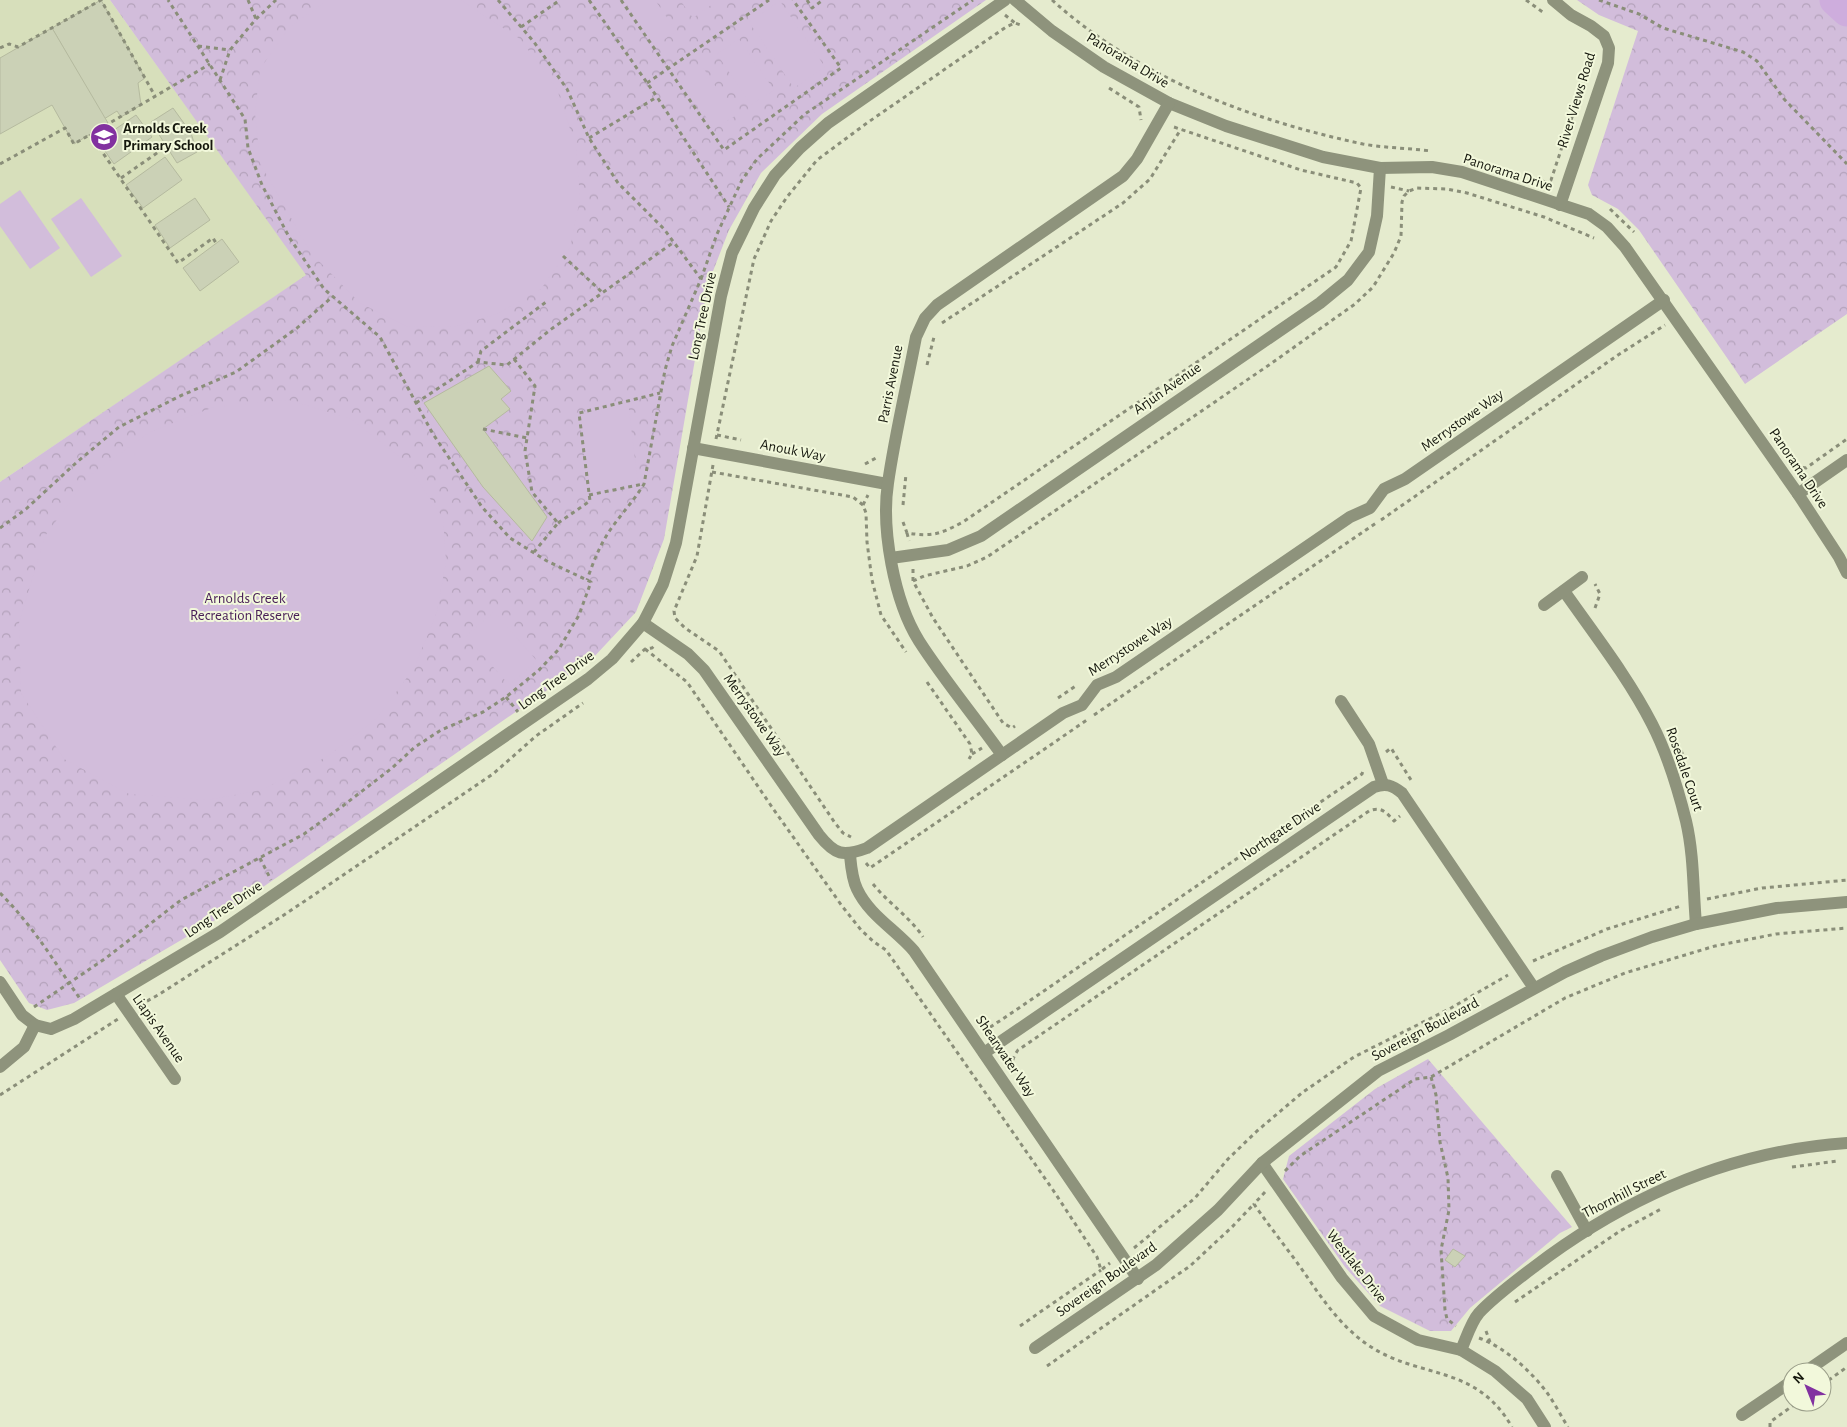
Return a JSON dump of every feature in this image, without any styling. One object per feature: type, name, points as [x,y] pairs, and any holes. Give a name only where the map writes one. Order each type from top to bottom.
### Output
[{"type":"street","name":"Long Tree Drive","points":[[35,1025],[50,1029],[74,1019],[220,932],[588,680],[612,659],[643,623],[663,584],[676,543],[721,296],[732,253],[754,208],[775,175],[800,148],[828,123],[1005,0]]},
{"type":"street","name":"Panorama Drive","points":[[1015,0],[1052,30],[1104,67],[1169,103],[1274,143],[1323,157],[1380,168],[1432,167],[1462,172],[1589,214],[1607,227],[1625,247],[1664,300],[1798,494],[1839,557],[1847,573]]},
{"type":"street","name":"River Views Road","points":[[1553,0],[1571,15],[1604,36],[1609,48],[1608,63],[1560,205]]},
{"type":"street","name":"Parris Avenue","points":[[1002,755],[919,640],[907,617],[897,588],[886,526],[887,484],[916,337],[925,318],[937,305],[1123,176],[1137,159],[1169,103]]},
{"type":"street","name":"Arjun Avenue","points":[[891,558],[948,550],[981,536],[1320,303],[1348,280],[1369,252],[1377,216],[1380,168]]},
{"type":"street","name":"Merrystowe Way","points":[[643,623],[688,654],[704,670],[828,846],[838,852],[854,853],[867,848],[1063,713],[1082,706],[1097,685],[1116,677],[1350,517],[1370,508],[1384,488],[1405,479],[1664,300]]},
{"type":"street","name":"Anouk Way","points":[[693,448],[887,484]]},
{"type":"street","points":[[1798,494],[1847,460]]},
{"type":"street","points":[[1544,605],[1582,578]]},
{"type":"street","name":"Rosedale Court","points":[[1564,591],[1633,693],[1652,724],[1667,757],[1686,823],[1691,854],[1696,924]]},
{"type":"street","points":[[1341,701],[1368,744],[1383,784],[1393,786],[1402,793],[1534,988]]},
{"type":"street","name":"Northgate Drive","points":[[984,1053],[1374,786],[1383,784]]},
{"type":"street","name":"Shearwater Way","points":[[854,853],[852,872],[856,888],[885,923],[902,937],[914,951],[1138,1279]]},
{"type":"street","name":"Sovereign Boulevard","points":[[1035,1348],[1138,1279],[1185,1241],[1262,1163],[1378,1071],[1449,1035],[1534,988],[1601,956],[1652,937],[1696,924],[1777,908],[1834,901],[1847,902]]},
{"type":"street","points":[[0,982],[22,1015],[35,1025],[24,1047],[0,1067]]},
{"type":"street","name":"Liapis Avenue","points":[[116,994],[175,1079]]},
{"type":"street","name":"Thornhill Street","points":[[1461,1350],[1478,1314],[1564,1244],[1632,1204],[1704,1172],[1772,1153],[1847,1143]]},
{"type":"street","name":"Westlake Drive","points":[[1262,1163],[1342,1278],[1374,1316],[1418,1340],[1461,1350],[1495,1371],[1527,1400],[1545,1427]]},
{"type":"street","points":[[1557,1176],[1587,1230]]},
{"type":"street","points":[[1819,1362],[1847,1343]]},
{"type":"street","points":[[1742,1416],[1782,1388]]},
{"type":"path","points":[[0,48],[9,44],[18,47],[101,0],[155,96]]},
{"type":"path","points":[[22,1015],[106,958],[181,900],[304,834],[344,806],[415,747],[441,730],[483,712],[506,697],[539,670],[559,649],[579,615],[591,582],[510,538],[482,507],[433,434],[380,337],[324,289],[290,237],[262,185],[248,148],[245,120],[168,0]]},
{"type":"path","points":[[248,0],[256,19]]},
{"type":"path","points":[[220,80],[230,50],[256,19],[276,0]]},
{"type":"path","points":[[498,0],[534,42],[567,89],[589,138],[618,183],[664,229],[701,279],[672,346],[664,370],[644,484],[636,498],[612,527],[597,551],[587,580]]},
{"type":"path","points":[[521,27],[560,0]]},
{"type":"path","points":[[589,0],[647,82],[730,207]]},
{"type":"path","points":[[621,0],[724,150],[841,68],[793,0]]},
{"type":"path","points":[[647,82],[769,0]]},
{"type":"path","points":[[806,0],[812,8],[823,0]]},
{"type":"path","points":[[1052,0],[1072,18],[1145,67],[1200,94],[1255,116],[1364,144],[1436,152]]},
{"type":"path","points":[[1526,0],[1547,16]]},
{"type":"path","points":[[1599,0],[1639,14],[1663,28],[1743,52],[1757,61],[1784,98],[1847,164]]},
{"type":"path","points":[[870,874],[870,868],[854,853],[853,838],[843,833],[835,823],[719,651],[685,628],[675,618],[674,611],[697,556],[717,435],[754,259],[771,221],[787,197],[817,160],[1006,27],[1015,23],[1024,26]]},
{"type":"path","points":[[198,46],[230,50]]},
{"type":"path","points":[[1527,176],[1546,182],[1551,180],[1593,54],[1591,46]]},
{"type":"path","points":[[0,164],[65,128],[74,144],[210,64]]},
{"type":"path","points":[[1104,85],[1139,107],[1142,117],[1140,123]]},
{"type":"path","points":[[589,138],[657,97]]},
{"type":"path","points":[[907,533],[927,535],[943,533],[963,522],[1336,268],[1351,241],[1361,188],[1357,183],[1301,170],[1142,117]]},
{"type":"path","points":[[941,324],[1123,203],[1150,179],[1181,129]]},
{"type":"path","points":[[90,134],[178,263],[213,238],[216,243]]},
{"type":"path","points":[[121,178],[167,146]]},
{"type":"path","points":[[913,581],[924,576],[966,566],[987,557],[1355,304],[1373,287],[1394,253],[1400,236],[1402,202],[1409,190],[1417,188],[1447,189],[1467,193],[1544,218],[1598,240]]},
{"type":"path","points":[[416,402],[478,362],[507,365],[550,330],[674,242]]},
{"type":"path","points":[[564,256],[603,293]]},
{"type":"path","points":[[0,528],[26,509],[76,462],[119,427],[180,396],[236,372],[297,328],[332,297]]},
{"type":"path","points":[[478,362],[481,351],[546,302]]},
{"type":"path","points":[[870,868],[1675,317]]},
{"type":"path","points":[[927,368],[936,331]]},
{"type":"path","points":[[514,359],[536,386],[525,451],[532,492],[558,523]]},
{"type":"path","points":[[534,552],[558,523],[590,501],[578,413],[661,393]]},
{"type":"path","points":[[484,429],[527,438]]},
{"type":"path","points":[[717,435],[744,441]]},
{"type":"path","points":[[1792,465],[1806,468],[1847,439]]},
{"type":"path","points":[[856,462],[865,464],[875,460],[879,454]]},
{"type":"path","points":[[902,512],[907,468]]},
{"type":"path","points":[[712,472],[853,497],[863,505],[866,514],[867,542],[872,580],[881,615],[907,653]]},
{"type":"path","points":[[590,495],[644,484]]},
{"type":"path","points":[[902,518],[914,555],[913,581],[933,618],[1003,723],[1012,728],[1018,724]]},
{"type":"path","points":[[625,667],[645,649],[652,648],[663,637],[675,618]]},
{"type":"path","points":[[645,649],[687,682],[832,891],[861,930],[886,950],[1097,1257],[1101,1270]]},
{"type":"path","points":[[923,676],[970,744],[972,754],[967,763]]},
{"type":"path","points":[[1056,699],[1080,683]]},
{"type":"path","points":[[0,1096],[281,916],[493,774],[536,736],[583,702]]},
{"type":"path","points":[[980,1024],[989,1028],[1019,1008],[1362,774],[1363,768],[1391,748],[1414,784]]},
{"type":"path","points":[[988,1096],[1018,1078],[1012,1065],[1018,1050],[1369,812],[1376,808],[1384,810],[1394,821],[1412,808]]},
{"type":"path","points":[[870,880],[883,897],[926,941]]},
{"type":"path","points":[[1020,1326],[1108,1264],[1123,1258],[1195,1198],[1228,1159],[1256,1131],[1303,1092],[1354,1057],[1451,1008],[1521,967],[1607,929],[1694,902],[1762,888],[1847,880]]},
{"type":"path","points":[[0,893],[17,910],[89,1010]]},
{"type":"path","points":[[1047,1366],[1190,1266],[1232,1227],[1300,1156],[1415,1079],[1431,1077],[1565,998],[1625,973],[1715,946],[1776,934],[1847,928]]},
{"type":"path","points":[[1529,953],[1534,961]]},
{"type":"path","points":[[1431,1077],[1436,1095],[1440,1142],[1448,1178],[1449,1210],[1442,1250],[1447,1319],[1476,1337],[1490,1342],[1519,1362],[1548,1393],[1568,1427]]},
{"type":"path","points":[[1785,1168],[1847,1159]]},
{"type":"path","points":[[1254,1204],[1324,1303],[1355,1334],[1368,1345],[1388,1356],[1457,1379],[1482,1391],[1498,1407],[1512,1427]]},
{"type":"path","points":[[1513,1304],[1620,1230],[1668,1206]]},
{"type":"path","points":[[1490,1323],[1486,1332],[1490,1342]]},
{"type":"path","points":[[1832,1378],[1847,1367]]},
{"type":"path","points":[[1770,1427],[1770,1422],[1784,1412]]},
{"type":"shaded area","name":"Arnolds Creek Primary School","points":[[0,0],[110,0],[307,275],[0,482]]},
{"type":"green space","name":"Arnolds Creek Recreation Reserve","points":[[110,0],[986,0],[822,114],[761,173],[729,230],[708,284],[664,539],[636,612],[592,659],[217,919],[74,1003],[47,1010],[29,1003],[0,960],[0,482],[306,275]]},
{"type":"green space","points":[[327,0],[461,0],[520,39],[557,89],[576,147],[580,199],[570,248],[541,289],[497,314],[457,326],[408,327],[360,303],[311,253],[260,163],[255,113],[260,69],[288,29]]},
{"type":"green space","points":[[624,0],[655,0],[676,31],[655,46]]},
{"type":"green space","points":[[680,0],[712,0],[714,3],[693,18]]},
{"type":"green space","points":[[1577,0],[1847,0],[1847,314],[1745,384],[1639,230],[1618,209],[1592,195],[1588,185],[1638,31],[1599,15]]},
{"type":"green space","points":[[780,1],[825,67],[794,88],[749,22]]},
{"type":"green space","points":[[739,39],[774,90],[751,105],[717,54]]},
{"type":"green space","points":[[702,66],[735,116],[714,129],[681,80]]},
{"type":"green space","points":[[20,190],[60,248],[30,269],[0,226],[0,204]]},
{"type":"green space","points":[[81,198],[122,256],[91,277],[51,219]]},
{"type":"green space","points":[[289,400],[351,419],[405,461],[443,518],[446,561],[437,612],[414,668],[377,718],[328,756],[261,790],[207,800],[129,794],[64,759],[21,693],[19,623],[45,536],[89,476],[150,432],[214,407]]},
{"type":"green space","points":[[628,401],[638,485],[589,495],[579,413]]},
{"type":"green space","points":[[494,612],[537,661],[509,685],[466,636]]},
{"type":"green space","points":[[1428,1059],[1572,1227],[1560,1233],[1470,1308],[1451,1331],[1430,1331],[1380,1306],[1345,1267],[1283,1179],[1289,1156],[1375,1089]]},
{"type":"building","points":[[101,0],[145,78],[138,83],[141,105],[121,117],[117,111],[104,119],[52,28]]},
{"type":"building","points":[[52,28],[108,123],[74,144],[52,105],[0,134],[0,58]]},
{"type":"building","points":[[173,108],[191,133],[197,152],[177,163],[151,122]]},
{"type":"building","points":[[136,115],[152,137],[114,164],[98,141]]},
{"type":"building","points":[[165,157],[182,180],[143,208],[126,185]]},
{"type":"building","points":[[195,198],[210,220],[170,248],[155,225]]},
{"type":"building","points":[[222,239],[239,262],[200,291],[183,268]]},
{"type":"building","points":[[489,366],[511,391],[501,399],[510,409],[483,429],[547,517],[532,541],[483,487],[424,403]]},
{"type":"building","points":[[1453,1249],[1465,1256],[1455,1267],[1445,1260]]},
{"type":"waterway","points":[[1835,0],[1847,11]]},
{"type":"place","name":"Arnolds Creek Primary School","points":[[104,137]]}]
